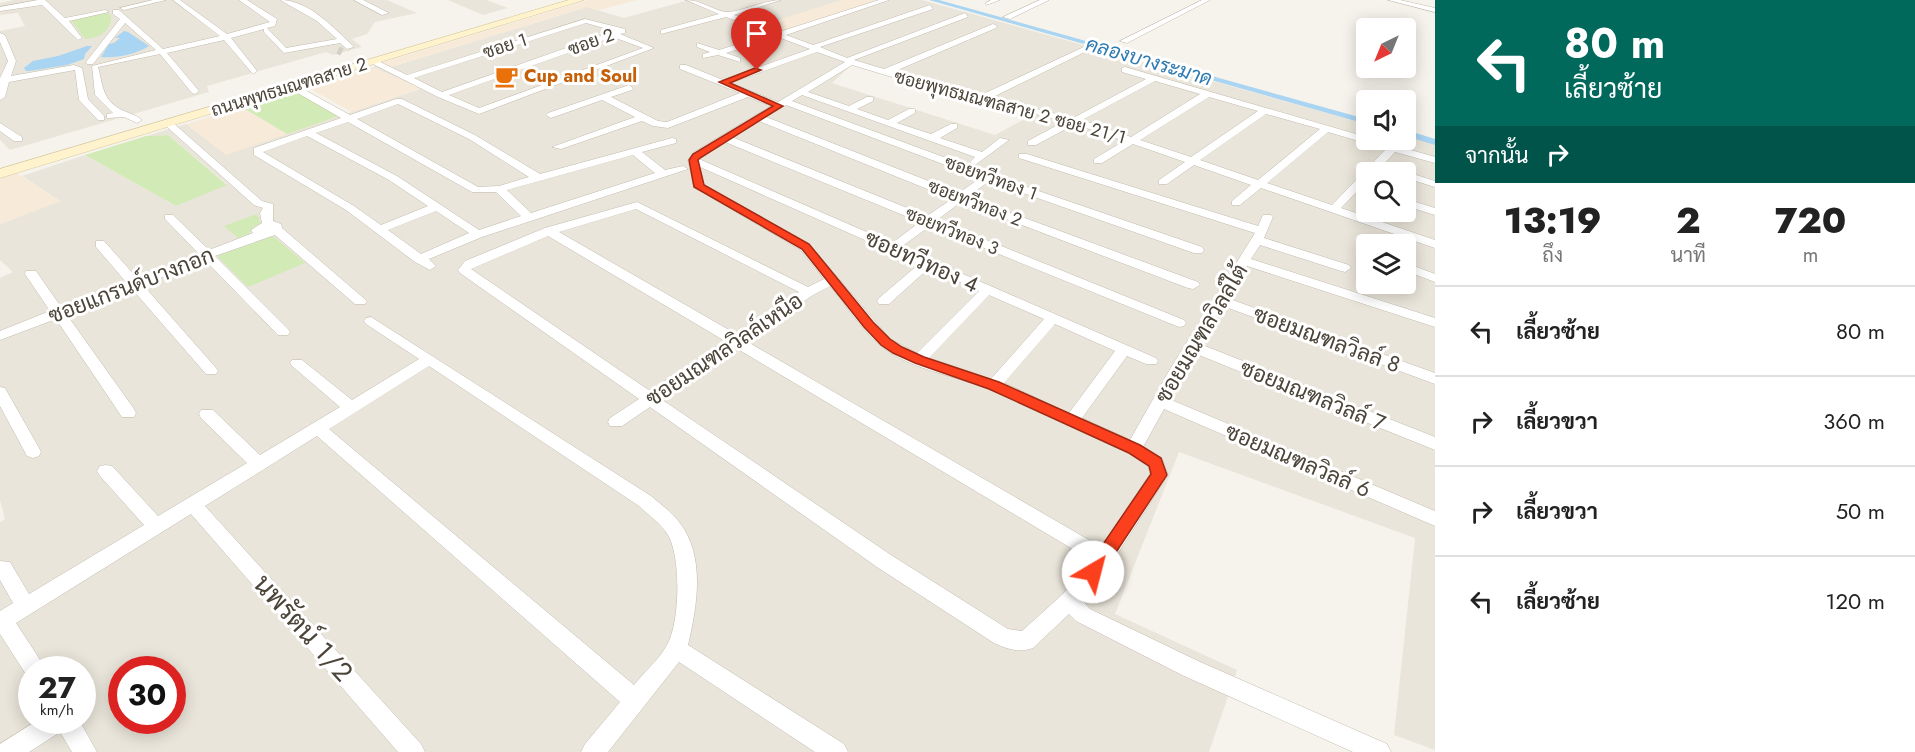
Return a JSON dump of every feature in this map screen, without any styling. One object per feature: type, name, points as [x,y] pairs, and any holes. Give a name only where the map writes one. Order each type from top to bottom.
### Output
[{"type":"main road","name":"ถนนพุทธมณฑลสาย 2","points":[[66,140],[102,124],[166,118],[292,86],[579,0]]},
{"type":"main road","name":"ถนนพุทธมณฑลสาย 2","points":[[0,174],[166,118],[347,49],[435,33],[551,1]]},
{"type":"main road","points":[[435,33],[455,34],[450,38]]},
{"type":"street","points":[[105,12],[112,8],[124,8],[163,0]]},
{"type":"street","points":[[176,0],[226,37],[254,71]]},
{"type":"street","points":[[3,80],[77,69],[226,37],[267,27],[274,21],[242,0]]},
{"type":"street","points":[[283,0],[332,28],[347,49]]},
{"type":"street","points":[[357,0],[385,13]]},
{"type":"street","name":"ซอยพุทธมณฑลสาย 2 ซอย 21/1","points":[[689,0],[850,61],[981,99],[1075,121],[1435,244]]},
{"type":"street","points":[[702,5],[720,0]]},
{"type":"street","points":[[664,32],[778,0]]},
{"type":"street","points":[[706,56],[886,0]]},
{"type":"street","points":[[988,4],[997,0]]},
{"type":"street","points":[[1007,17],[1046,0]]},
{"type":"street","points":[[1124,41],[1207,0]]},
{"type":"street","points":[[1391,0],[1435,10]]},
{"type":"street","points":[[0,9],[41,1],[64,20],[78,38]]},
{"type":"street","points":[[723,82],[930,7]]},
{"type":"street","points":[[64,20],[116,12],[124,8]]},
{"type":"street","points":[[116,12],[161,51],[195,91]]},
{"type":"street","points":[[419,259],[527,216],[688,165],[698,154],[850,61],[965,15]]},
{"type":"street","points":[[124,19],[118,30],[97,49],[95,85],[99,97],[119,113],[137,120]]},
{"type":"street","name":"ซอย 1","points":[[406,78],[585,21],[605,25]]},
{"type":"street","name":"ซอย 2","points":[[441,94],[622,31],[605,25]]},
{"type":"street","points":[[885,72],[993,26]]},
{"type":"street","points":[[267,30],[284,51],[347,49]]},
{"type":"street","points":[[0,97],[3,80],[12,61],[1,35]]},
{"type":"street","points":[[371,61],[473,110],[484,109],[650,48],[615,35]]},
{"type":"street","points":[[733,38],[763,49]]},
{"type":"street","points":[[700,45],[737,60]]},
{"type":"street","points":[[981,99],[1088,47]]},
{"type":"street","name":"ซอยทวีทอง 1","points":[[683,67],[749,93],[1198,250]]},
{"type":"street","points":[[77,69],[84,100],[102,124],[119,113]]},
{"type":"street","points":[[1125,70],[1356,138]]},
{"type":"street","points":[[1032,143],[1154,78]]},
{"type":"street","points":[[292,86],[351,117],[469,188],[484,191],[500,189],[672,141]]},
{"type":"street","points":[[551,115],[629,88]]},
{"type":"street","points":[[603,97],[641,118],[656,124],[669,125],[749,93]]},
{"type":"street","points":[[801,93],[933,138],[979,159],[1004,140]]},
{"type":"street","points":[[1098,161],[1207,94]]},
{"type":"street","points":[[430,266],[350,208],[258,153],[262,148],[405,99],[538,178]]},
{"type":"street","points":[[849,109],[870,99]]},
{"type":"street","points":[[889,123],[912,111]]},
{"type":"street","points":[[1163,182],[1264,111]]},
{"type":"street","points":[[166,118],[258,203],[257,209],[268,225],[360,301]]},
{"type":"street","points":[[557,147],[641,118]]},
{"type":"street","name":"ซอยทวีทอง 2","points":[[759,118],[960,198],[1193,285]]},
{"type":"street","points":[[0,126],[18,139]]},
{"type":"street","points":[[933,138],[954,126]]},
{"type":"street","points":[[1236,202],[1326,129]]},
{"type":"street","points":[[307,132],[366,162],[478,234]]},
{"type":"street","name":"ซอยทวีทอง 3","points":[[725,138],[1179,323]]},
{"type":"street","points":[[1380,162],[1391,150]]},
{"type":"street","points":[[1400,150],[1435,160]]},
{"type":"street","points":[[635,152],[663,174]]},
{"type":"street","points":[[1023,156],[1262,229],[1344,268]]},
{"type":"street","points":[[688,165],[699,187],[798,242],[885,342],[919,360],[994,386],[1072,420],[1156,462],[1159,475],[1104,558],[1070,600],[1026,641],[1012,641],[1001,636],[884,561],[464,270],[469,264],[549,231],[624,207],[641,205],[808,292]]},
{"type":"street","name":"ซอยทวีทอง 4","points":[[688,165],[928,263],[1151,361]]},
{"type":"street","points":[[892,248],[988,177]]},
{"type":"street","points":[[1416,178],[1435,184]]},
{"type":"street","points":[[500,189],[527,216]]},
{"type":"street","points":[[1334,209],[1356,192]]},
{"type":"street","points":[[1416,205],[1435,212]]},
{"type":"street","points":[[380,230],[436,207]]},
{"type":"street","points":[[169,217],[284,332]]},
{"type":"street","name":"ซอยแกรนด์บางกอก","points":[[0,336],[207,255],[268,225]]},
{"type":"street","name":"ซอยมณฑลวิลล์ใต้","points":[[1134,449],[1191,346],[1262,229]]},
{"type":"street","points":[[549,231],[1104,558]]},
{"type":"street","points":[[100,244],[212,371]]},
{"type":"street","points":[[1244,261],[1435,323]]},
{"type":"street","points":[[884,301],[928,263]]},
{"type":"street","points":[[1416,271],[1435,278]]},
{"type":"street","points":[[31,273],[128,413]]},
{"type":"street","name":"ซอยมณฑลวิลล์เหนือ","points":[[616,422],[808,292],[832,279]]},
{"type":"street","points":[[919,360],[988,290]]},
{"type":"street","name":"ซอยมณฑลวิลล์ 8","points":[[1219,300],[1435,379]]},
{"type":"street","points":[[994,386],[1053,318]]},
{"type":"street","points":[[371,321],[645,501],[673,527],[682,544],[687,566],[686,610],[677,649],[593,752]]},
{"type":"street","name":"ซอยมณฑลวิลล์ 7","points":[[1191,346],[1435,444]]},
{"type":"street","points":[[1072,420],[1124,349]]},
{"type":"street","points":[[26,656],[1,621],[429,360]]},
{"type":"street","points":[[297,363],[351,407]]},
{"type":"street","points":[[0,392],[33,452]]},
{"type":"street","name":"ซอยมณฑลวิลล์ 6","points":[[1160,401],[1435,519]]},
{"type":"street","points":[[207,414],[259,464]]},
{"type":"street","points":[[318,428],[636,700]]},
{"type":"street","points":[[106,471],[156,526]]},
{"type":"street","name":"นพรัตน์ 1/2","points":[[193,504],[413,752]]},
{"type":"street","points":[[3,568],[25,606]]},
{"type":"street","points":[[1070,600],[1083,615],[1140,645],[1379,752]]},
{"type":"street","points":[[677,649],[836,752]]},
{"type":"street","points":[[8,752],[36,734]]},
{"type":"street","points":[[74,734],[85,752]]},
{"type":"shaded area","points":[[14,0],[387,0],[417,13],[375,22],[367,34],[352,39],[362,47],[333,55],[326,52],[207,86],[209,92],[10,150],[0,140],[0,31],[25,26],[18,13],[0,15],[0,3]]},
{"type":"shaded area","points":[[448,0],[486,0],[508,8],[483,15]]},
{"type":"shaded area","points":[[588,0],[637,0],[599,10],[587,7],[390,67],[382,63]]},
{"type":"shaded area","points":[[683,0],[842,0],[767,24],[783,31],[881,0],[922,0],[1356,121],[1356,150],[1416,150],[1416,138],[1435,144],[1435,750],[1394,735],[1415,538],[1179,452],[1115,614],[1237,670],[1209,752],[0,752],[0,522],[5,519],[0,500],[0,278],[13,272],[0,260],[0,224],[60,201],[22,176],[85,155],[176,206],[227,184],[168,135],[146,136],[186,124],[226,154],[420,89],[373,67],[382,63],[391,67],[587,7],[624,18],[685,1]],"holes":[[[853,64],[931,87],[1032,115],[995,135],[832,83]]]},
{"type":"shaded area","points":[[842,0],[881,0],[783,31],[766,24]]},
{"type":"shaded area","points":[[372,67],[421,88],[352,112],[307,87]]},
{"type":"shaded area","points":[[242,107],[287,134],[226,155],[186,124]]},
{"type":"shaded area","points":[[16,173],[60,201],[0,224],[0,178]]},
{"type":"green space","points":[[107,13],[111,15],[111,21],[104,33],[85,39],[70,19]]},
{"type":"green space","points":[[294,91],[339,116],[287,134],[242,107]]},
{"type":"green space","points":[[168,135],[227,185],[176,206],[85,155],[146,136]]},
{"type":"green space","points":[[257,214],[261,224],[238,238],[224,226]]},
{"type":"green space","points":[[273,236],[305,263],[248,287],[217,256]]},
{"type":"water","points":[[124,31],[149,46],[126,55],[101,57],[109,44],[120,38],[115,38]]},
{"type":"water","points":[[92,46],[84,59],[67,65],[30,71],[24,68],[33,61],[58,56]]},
{"type":"waterway","name":"คลองบางระมาด","points":[[932,0],[1356,119]]},
{"type":"waterway","name":"คลองบางระมาด","points":[[1416,136],[1435,142]]},
{"type":"tunnel","points":[[338,50],[342,52]]},
{"type":"place","name":"Cup and Soul","points":[[506,76]]},
{"type":"route","points":[[757,70],[723,82],[779,106],[694,158],[699,187],[806,247],[869,325],[885,342],[897,350],[994,386],[1134,449],[1156,462],[1159,475],[1093,572]]}]
